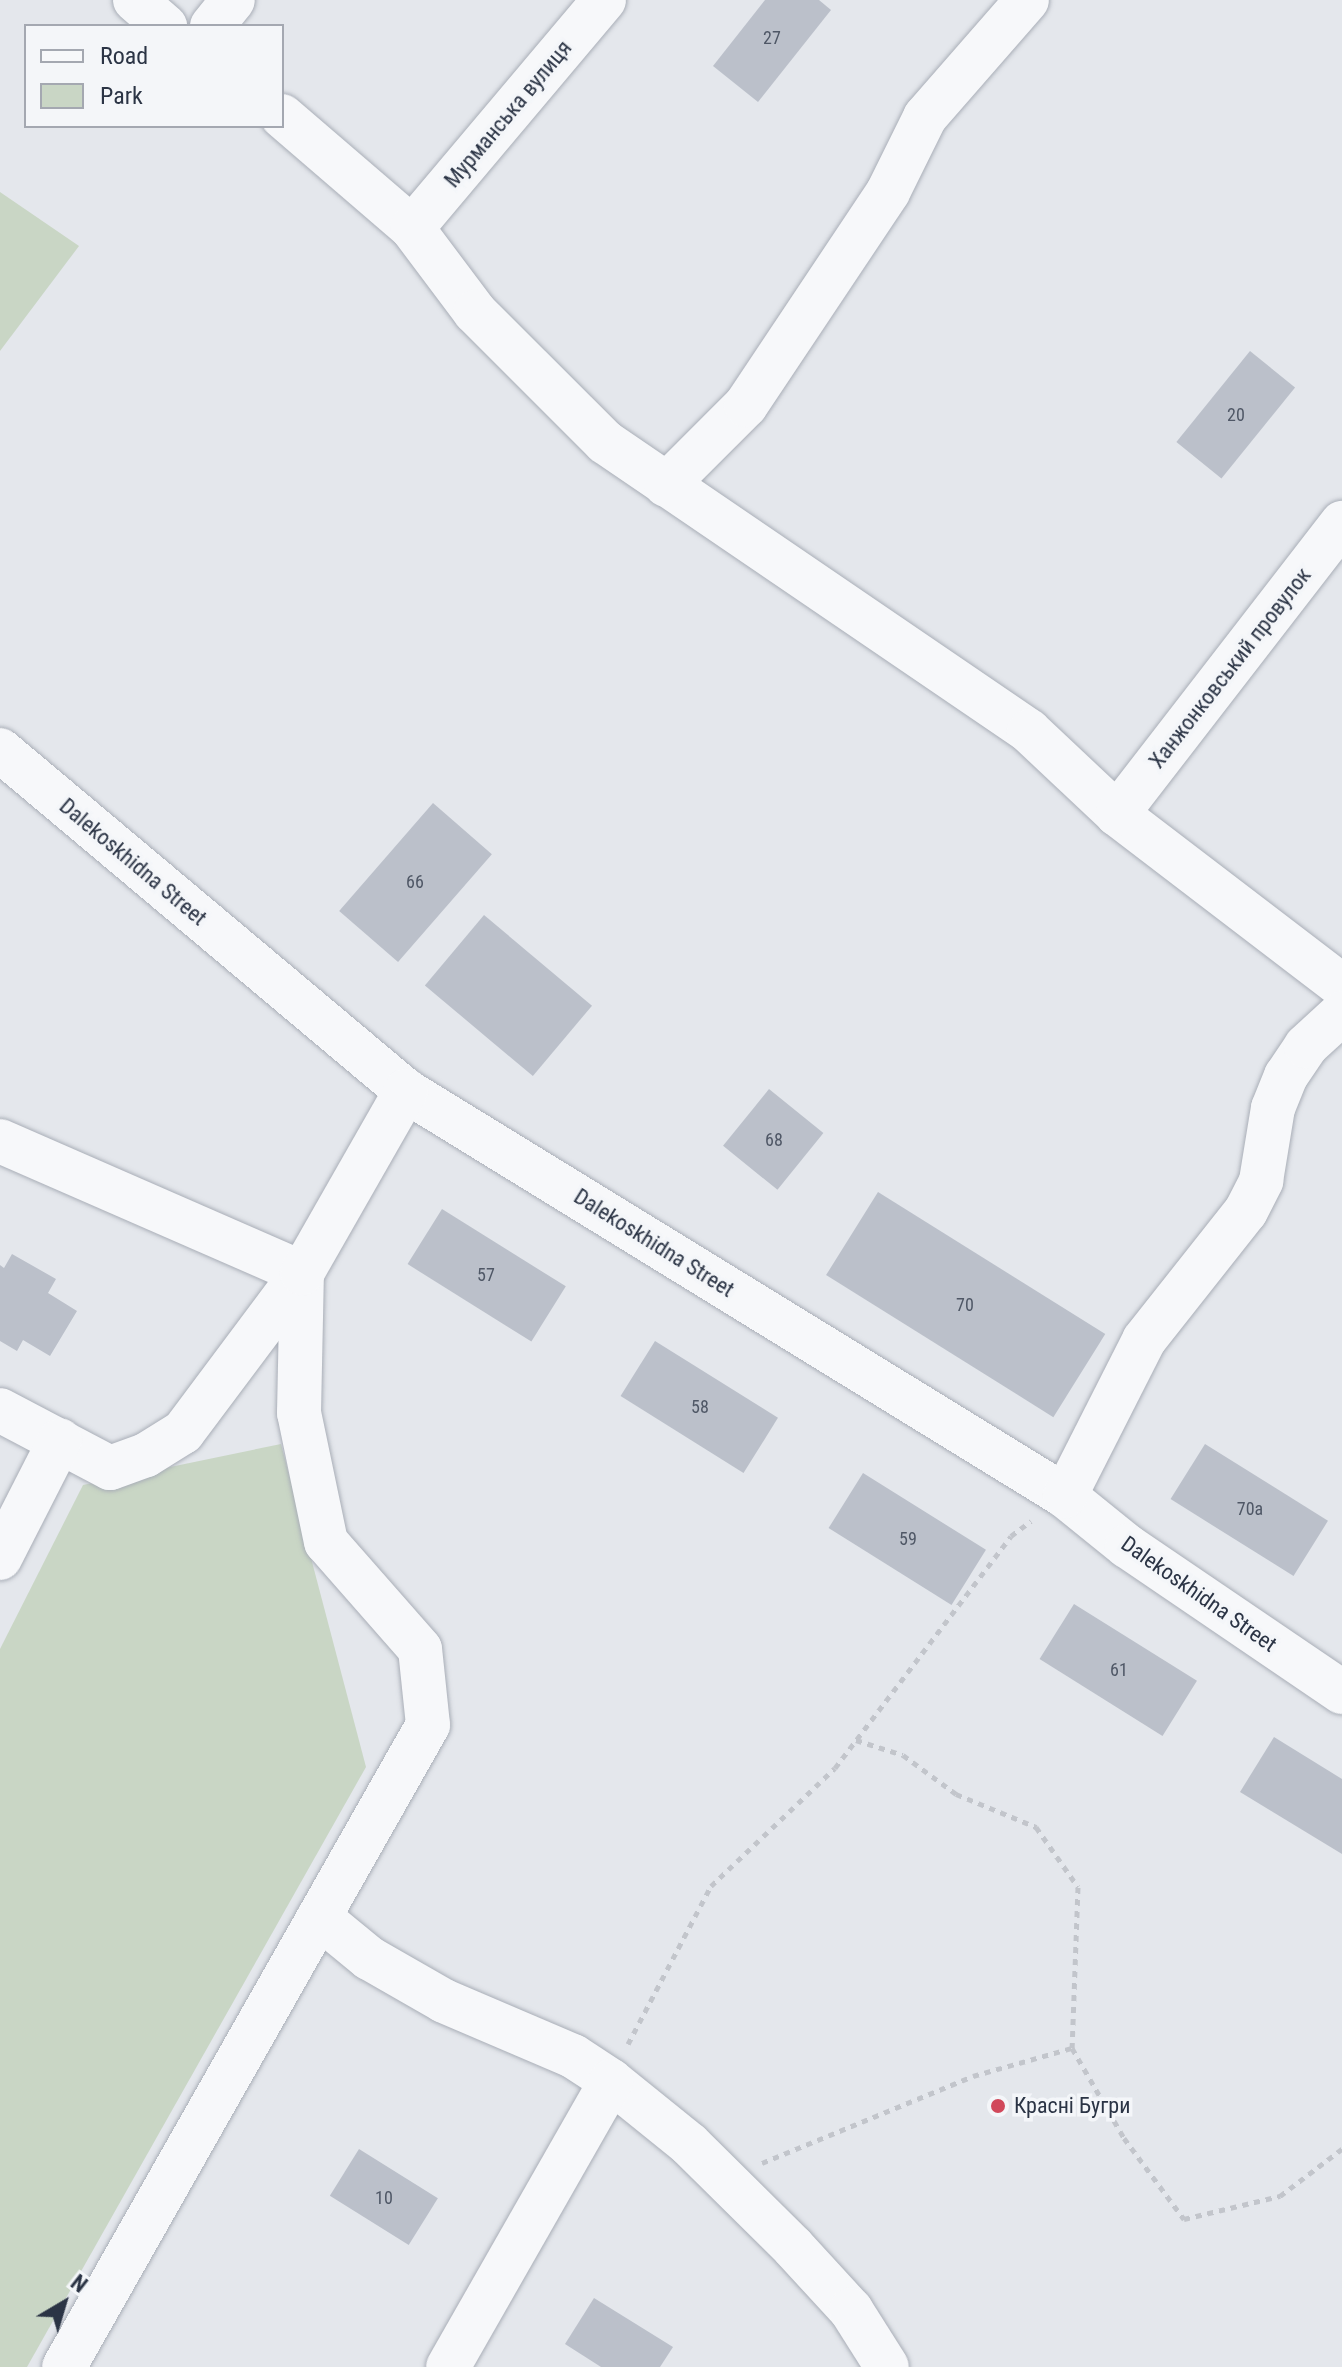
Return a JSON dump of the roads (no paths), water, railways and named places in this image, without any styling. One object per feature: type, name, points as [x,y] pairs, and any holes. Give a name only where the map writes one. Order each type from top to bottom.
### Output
[{"type":"street","points":[[135,0],[163,24]]},
{"type":"street","points":[[214,24],[233,0]]},
{"type":"street","name":"Мурманська вулиця","points":[[412,228],[604,0]]},
{"type":"street","points":[[666,485],[746,405],[888,192],[925,117],[967,63],[1027,0]]},
{"type":"street","points":[[284,118],[412,228],[475,312],[605,442],[1029,731],[1117,814],[1340,989],[1286,1076],[1273,1108],[1261,1181],[1246,1211],[1144,1340],[1065,1496]]},
{"type":"street","name":"Ханжонковський провулок","points":[[1117,814],[1342,523]]},
{"type":"street","name":"Dalekoskhidna Street","points":[[0,750],[406,1091],[1065,1496],[1127,1546],[1342,1692]]},
{"type":"street","points":[[0,1410],[110,1468],[146,1455],[183,1432],[302,1273],[406,1091]]},
{"type":"street","points":[[0,1141],[302,1273]]},
{"type":"street","points":[[64,2367],[428,1725],[420,1649],[326,1542],[299,1413],[302,1273]]},
{"type":"street","points":[[0,1558],[60,1440]]},
{"type":"street","points":[[319,1917],[369,1958],[444,2001],[573,2056],[611,2081],[724,2178],[851,2310],[887,2367]]},
{"type":"street","points":[[448,2367],[611,2081]]},
{"type":"place","name":"Красні Бугри","points":[[998,2106]]}]
